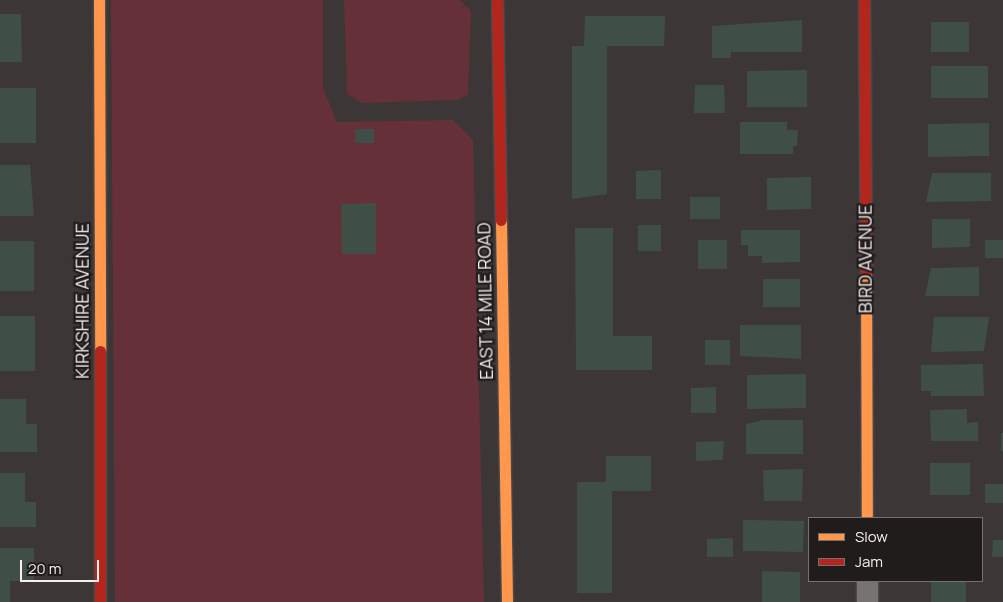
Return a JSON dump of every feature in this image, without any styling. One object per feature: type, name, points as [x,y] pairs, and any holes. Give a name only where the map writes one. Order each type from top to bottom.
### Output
[{"type":"street","name":"KIRKSHIRE AVENUE","points":[[99,0],[100,602]]},
{"type":"street","name":"EAST 14 MILE ROAD","points":[[496,0],[506,602]]},
{"type":"street","name":"BIRD AVENUE","points":[[864,0],[867,517]]},
{"type":"street","points":[[867,582],[867,602]]},
{"type":"shaded area","points":[[111,0],[323,0],[323,88],[337,122],[453,120],[473,140],[484,602],[115,602]]},
{"type":"shaded area","points":[[344,0],[460,0],[471,11],[468,94],[458,100],[362,103],[347,94]]},
{"type":"building","points":[[0,14],[21,14],[22,62],[0,62]]},
{"type":"building","points":[[585,16],[665,16],[664,46],[607,46],[607,194],[572,199],[572,46],[584,46]]},
{"type":"building","points":[[802,20],[802,52],[731,52],[731,58],[712,58],[712,26]]},
{"type":"building","points":[[931,22],[969,22],[969,52],[931,52]]},
{"type":"building","points":[[931,66],[988,66],[988,98],[931,98]]},
{"type":"building","points":[[807,70],[807,107],[747,107],[747,71]]},
{"type":"building","points":[[695,85],[724,85],[725,113],[694,113]]},
{"type":"building","points":[[0,88],[36,88],[36,143],[0,143]]},
{"type":"building","points":[[740,122],[787,122],[787,130],[798,130],[797,146],[793,146],[793,154],[740,154]]},
{"type":"building","points":[[989,123],[989,156],[928,157],[928,124]]},
{"type":"building","points":[[355,129],[374,129],[374,143],[355,143]]},
{"type":"building","points":[[0,165],[30,165],[34,216],[0,216]]},
{"type":"building","points":[[661,170],[661,199],[636,199],[636,171]]},
{"type":"building","points":[[932,173],[991,173],[991,201],[926,202]]},
{"type":"building","points":[[811,177],[811,209],[767,210],[767,178]]},
{"type":"building","points":[[690,197],[720,197],[720,219],[690,219]]},
{"type":"building","points":[[376,203],[376,254],[342,254],[341,204]]},
{"type":"building","points":[[932,219],[970,219],[970,247],[932,248]]},
{"type":"building","points":[[638,225],[661,225],[661,251],[638,251]]},
{"type":"building","points":[[575,228],[613,228],[613,336],[652,336],[652,370],[576,370]]},
{"type":"building","points":[[741,230],[800,230],[800,262],[762,263],[762,256],[748,256],[748,245],[741,245]]},
{"type":"building","points":[[698,240],[727,240],[727,269],[698,269]]},
{"type":"building","points":[[985,240],[1003,240],[1003,258],[985,258]]},
{"type":"building","points":[[0,241],[34,241],[34,291],[0,291]]},
{"type":"building","points":[[979,267],[979,296],[925,296],[931,268]]},
{"type":"building","points":[[763,279],[800,279],[800,307],[763,307]]},
{"type":"building","points":[[0,316],[35,316],[35,371],[0,371]]},
{"type":"building","points":[[934,317],[989,317],[984,351],[931,352]]},
{"type":"building","points":[[740,325],[801,325],[801,359],[740,356]]},
{"type":"building","points":[[705,340],[730,340],[730,365],[705,365]]},
{"type":"building","points":[[983,364],[984,396],[931,396],[931,391],[921,391],[921,365]]},
{"type":"building","points":[[806,374],[806,408],[747,409],[747,375]]},
{"type":"building","points":[[716,387],[716,413],[691,413],[691,388]]},
{"type":"building","points":[[0,399],[26,399],[26,424],[37,424],[37,452],[0,452]]},
{"type":"building","points":[[967,409],[967,423],[978,422],[978,441],[931,441],[930,410]]},
{"type":"building","points":[[763,420],[803,420],[803,454],[746,454],[746,424]]},
{"type":"building","points":[[1001,433],[1003,433],[1003,451],[1001,451]]},
{"type":"building","points":[[724,441],[723,460],[696,461],[696,442]]},
{"type":"building","points":[[606,456],[651,456],[651,491],[612,491],[612,593],[577,593],[577,482],[606,482]]},
{"type":"building","points":[[930,463],[970,463],[970,495],[930,495]]},
{"type":"building","points":[[803,469],[802,501],[764,501],[763,470]]},
{"type":"building","points":[[0,473],[25,473],[25,502],[36,502],[36,527],[0,527]]},
{"type":"building","points":[[985,484],[1003,484],[1003,503],[985,503]]},
{"type":"building","points":[[743,520],[804,521],[803,552],[743,551]]},
{"type":"building","points":[[733,538],[733,557],[707,557],[707,539]]},
{"type":"building","points":[[993,540],[1003,540],[1003,557],[992,557]]},
{"type":"building","points":[[0,548],[34,548],[34,581],[10,581],[10,602],[0,602]]},
{"type":"building","points":[[762,571],[800,572],[800,602],[762,602]]},
{"type":"building","points":[[931,582],[966,582],[966,602],[931,602]]},
{"type":"traffic: slow","points":[[99,0],[100,351]]},
{"type":"traffic: slow","points":[[501,220],[507,602]]},
{"type":"traffic: slow","points":[[866,272],[867,517]]},
{"type":"traffic: jam","points":[[497,0],[501,220]]},
{"type":"traffic: jam","points":[[864,0],[866,272]]},
{"type":"traffic: jam","points":[[100,351],[100,602]]}]
